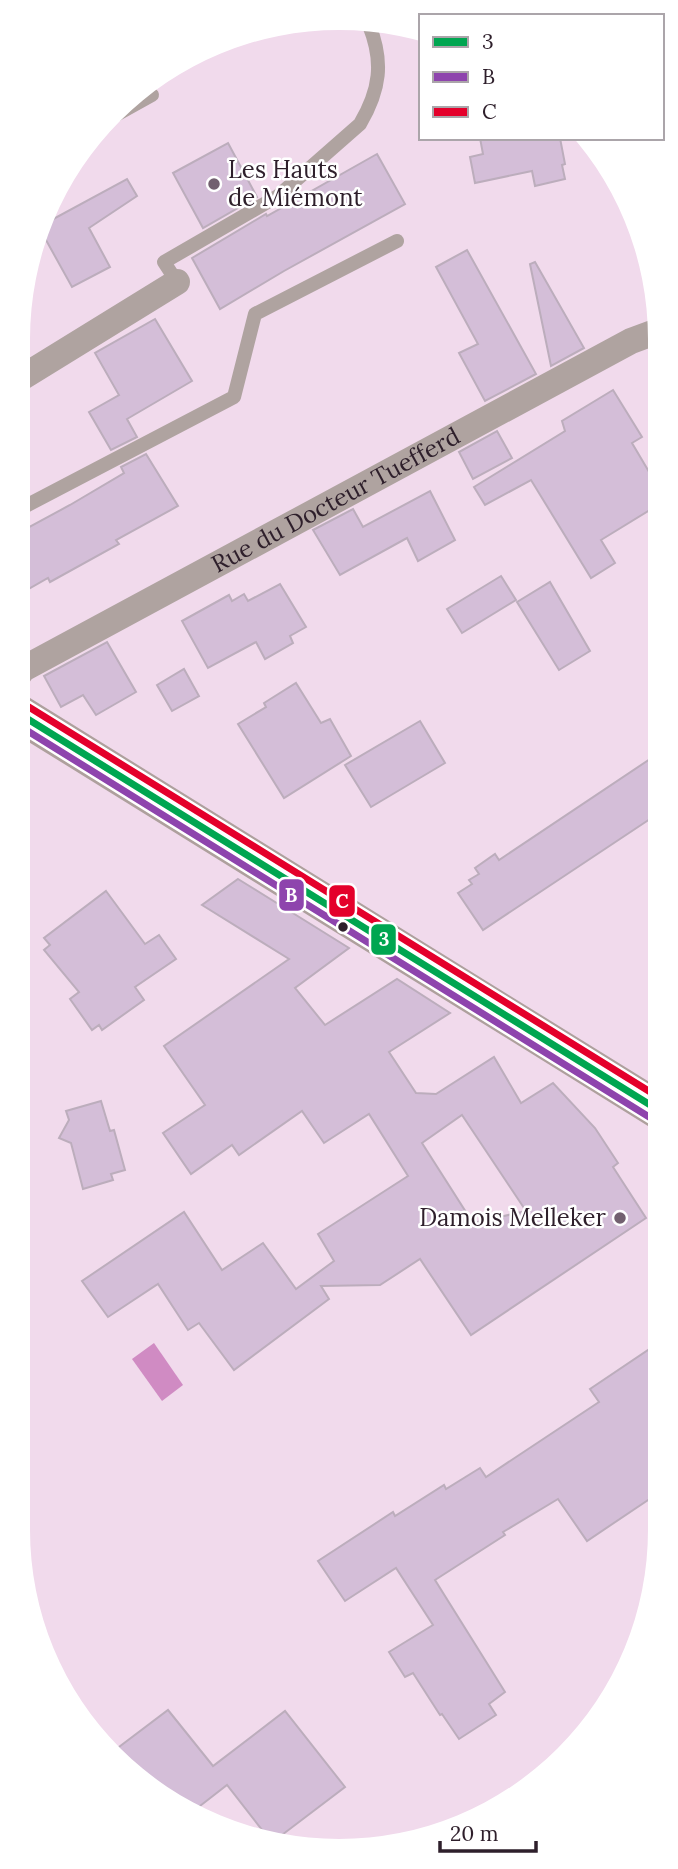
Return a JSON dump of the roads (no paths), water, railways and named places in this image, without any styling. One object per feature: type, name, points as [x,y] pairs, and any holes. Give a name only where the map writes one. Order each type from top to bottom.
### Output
[{"type":"street","points":[[30,373],[177,282]]},
{"type":"street","name":"Rue du Docteur Tuefferd","points":[[30,665],[631,341],[648,335]]},
{"type":"street","points":[[30,720],[648,1104]]},
{"type":"lane","points":[[177,282],[164,262],[278,196],[360,124],[372,102],[378,76],[378,58],[371,31]]},
{"type":"lane","points":[[143,100],[152,95]]},
{"type":"lane","points":[[30,504],[234,397],[255,314],[397,241]]},
{"type":"place","name":"Les Hauts de Miémont","points":[[214,184]]},
{"type":"place","name":"Damois Melleker","points":[[620,1218]]}]
